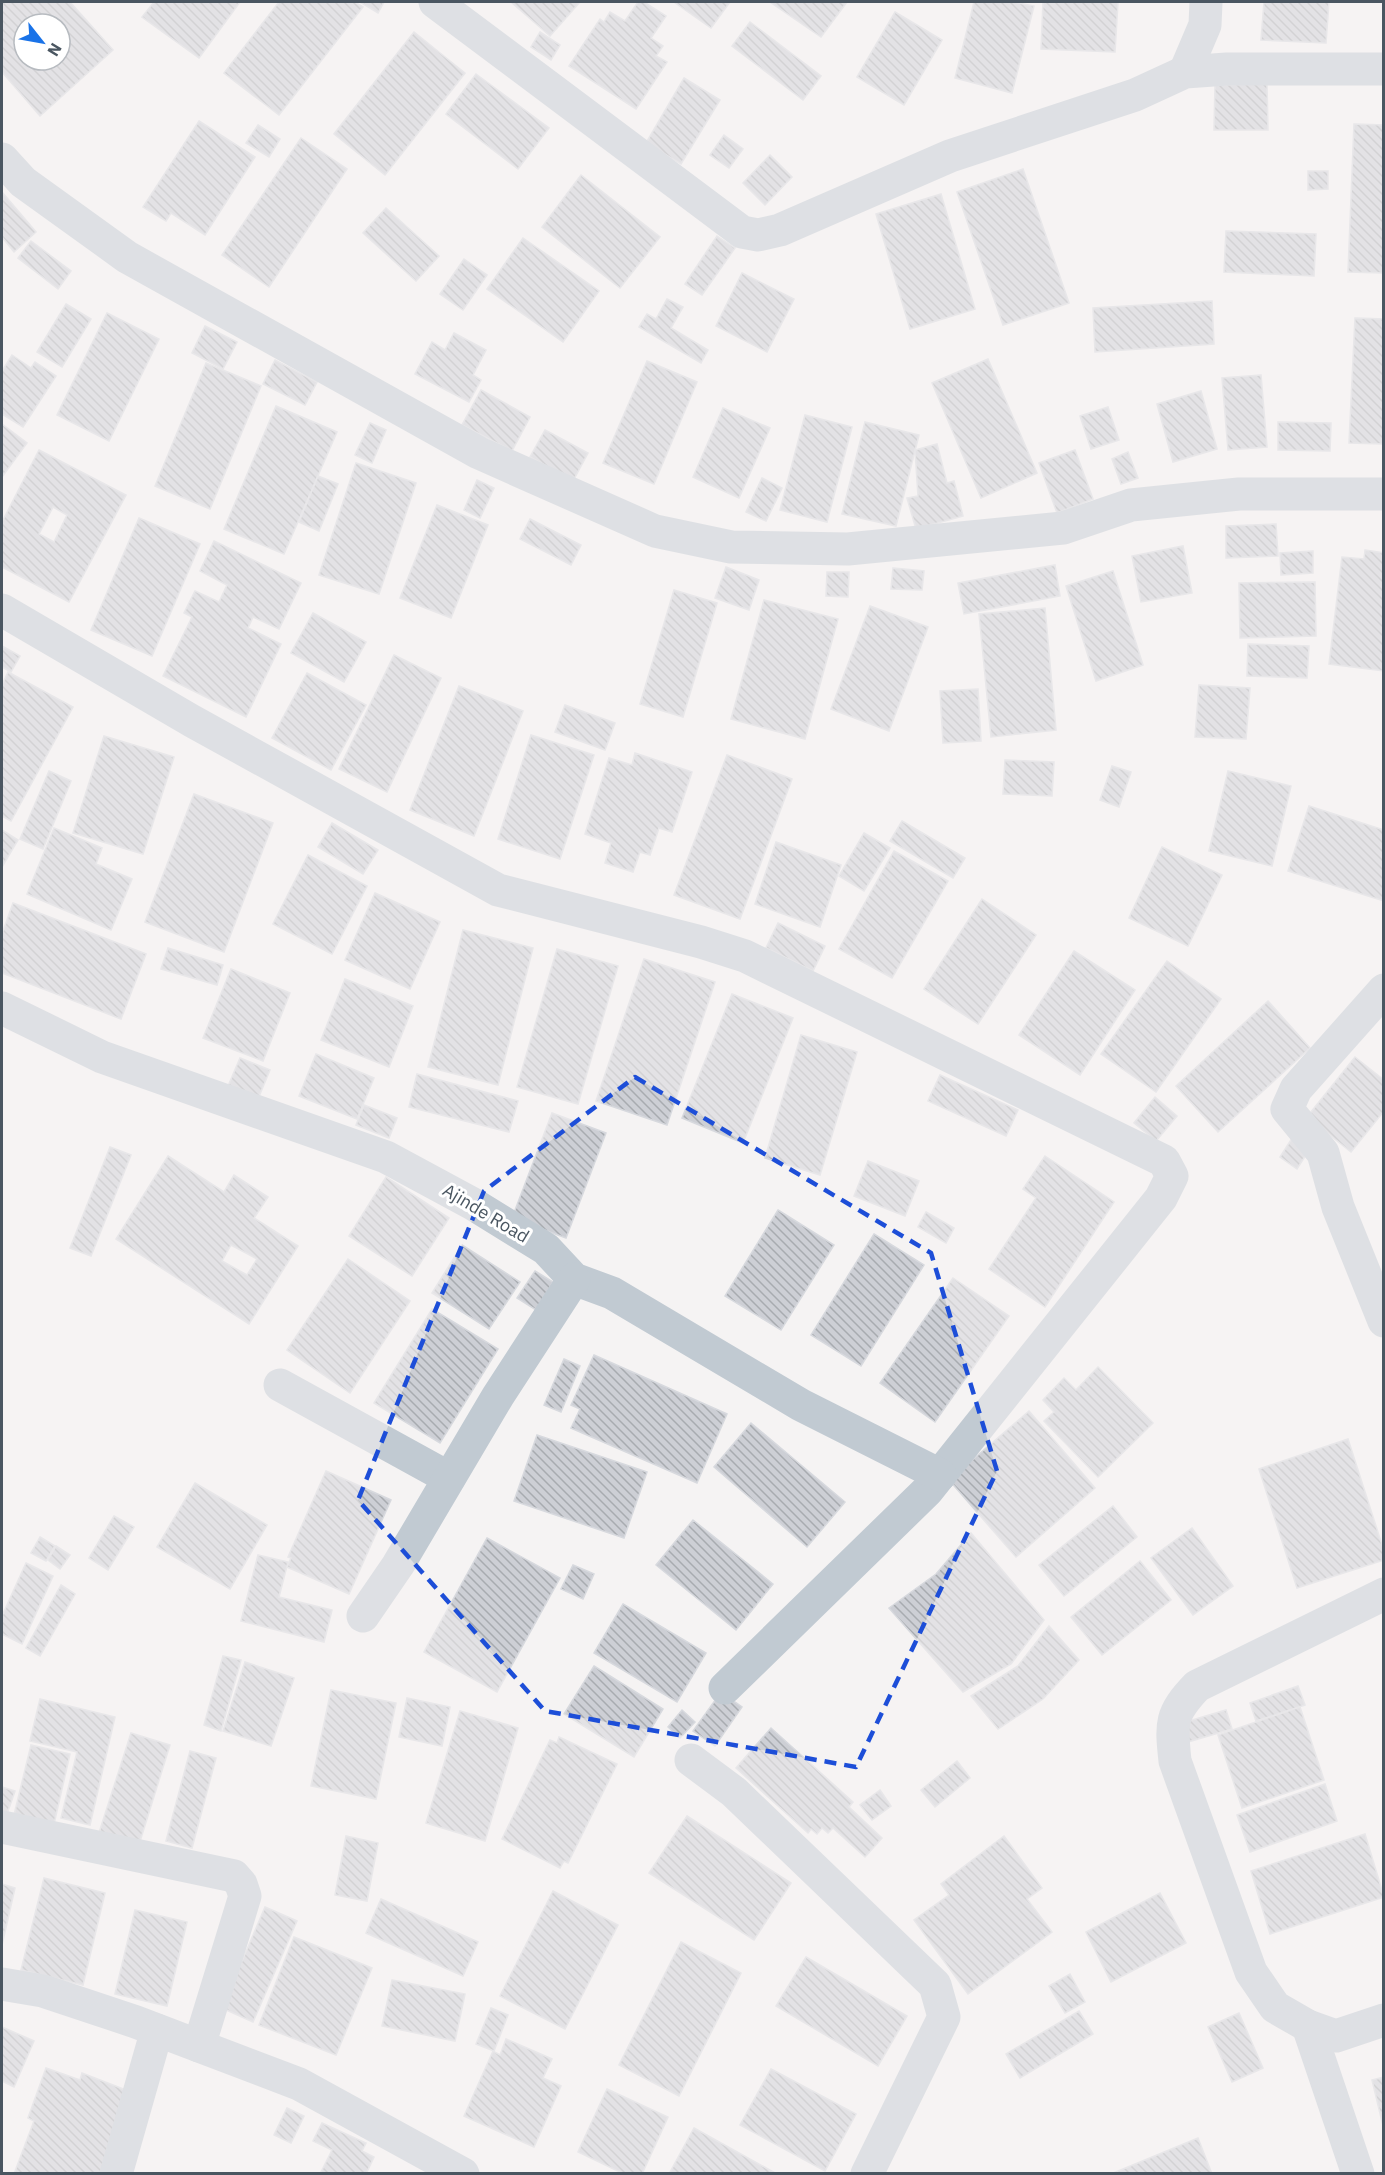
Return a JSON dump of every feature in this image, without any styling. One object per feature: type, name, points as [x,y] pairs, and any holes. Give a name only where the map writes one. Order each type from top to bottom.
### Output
[{"type":"street","points":[[435,2],[742,232],[758,235],[780,230],[950,156],[1135,95],[1185,72],[1227,69],[1383,69]]},
{"type":"street","points":[[1185,72],[1205,13]]},
{"type":"street","points":[[1205,13],[1227,69]]},
{"type":"street","points":[[2,159],[22,182],[127,257],[478,453],[655,531],[731,547],[848,549],[1063,528],[1142,504],[1239,494],[1383,494]]},
{"type":"street","points":[[2,610],[192,721],[498,890],[701,942],[745,956],[1164,1161],[1172,1176],[1161,1198],[940,1475],[725,1688]]},
{"type":"street","points":[[1383,990],[1296,1089],[1287,1109],[1323,1153],[1338,1207],[1383,1321]]},
{"type":"street","name":"Ajinde Road","points":[[2,1008],[102,1056],[386,1157],[473,1204],[546,1250],[574,1279],[612,1293],[801,1405],[940,1475]]},
{"type":"street","points":[[363,1616],[398,1565],[498,1396],[574,1279]]},
{"type":"street","points":[[280,1384],[449,1478]]},
{"type":"street","points":[[1383,1594],[1197,1686],[1180,1703],[1171,1724],[1174,1761],[1251,1972],[1275,2007],[1308,2026],[1336,2036],[1383,2020]]},
{"type":"street","points":[[691,1760],[742,1801],[928,1978],[941,1998],[944,2017],[867,2174]]},
{"type":"street","points":[[2,1827],[234,1876],[241,1884],[245,1896],[199,2046]]},
{"type":"street","points":[[2,1984],[43,1991],[157,2030],[299,2084],[463,2174]]},
{"type":"street","points":[[1308,2026],[1358,2174]]},
{"type":"street","points":[[116,2174],[157,2030]]},
{"type":"highlighted area","points":[[635,1077],[931,1253],[997,1471],[856,1767],[545,1711],[358,1500],[484,1191]]},
{"type":"building","points":[[2,2],[70,2],[113,50],[40,116],[2,72]]},
{"type":"building","points":[[154,2],[240,2],[199,58],[142,17]]},
{"type":"building","points":[[279,2],[355,2],[363,7],[279,115],[224,73]]},
{"type":"building","points":[[360,2],[384,2],[378,13]]},
{"type":"building","points":[[511,2],[580,2],[550,36]]},
{"type":"building","points":[[638,2],[644,2],[666,16],[651,38],[663,46],[656,56],[667,62],[636,109],[569,66],[600,19],[604,22],[610,12],[625,21]]},
{"type":"building","points":[[674,2],[730,2],[711,28]]},
{"type":"building","points":[[770,2],[847,2],[821,37]]},
{"type":"building","points":[[974,2],[1014,2],[1034,6],[1012,93],[955,78]]},
{"type":"building","points":[[1043,2],[1118,2],[1115,52],[1041,49]]},
{"type":"building","points":[[1264,2],[1329,2],[1326,43],[1261,40]]},
{"type":"building","points":[[895,12],[942,40],[904,105],[857,77]]},
{"type":"building","points":[[750,22],[821,76],[803,100],[732,46]]},
{"type":"building","points":[[414,32],[465,73],[385,175],[334,134]]},
{"type":"building","points":[[540,32],[560,45],[551,60],[531,47]]},
{"type":"building","points":[[476,74],[549,128],[518,169],[446,114]]},
{"type":"building","points":[[684,78],[720,100],[681,164],[646,143]]},
{"type":"building","points":[[1267,84],[1268,130],[1214,130],[1215,85]]},
{"type":"building","points":[[199,121],[255,157],[205,235],[171,213],[166,221],[143,207]]},
{"type":"building","points":[[1354,124],[1384,125],[1384,273],[1348,272]]},
{"type":"building","points":[[258,125],[280,139],[269,157],[246,143]]},
{"type":"building","points":[[724,135],[743,149],[729,168],[710,155]]},
{"type":"building","points":[[301,138],[347,169],[269,287],[222,255]]},
{"type":"building","points":[[770,155],[792,177],[765,205],[743,183]]},
{"type":"building","points":[[1023,169],[1069,303],[1003,325],[957,192]]},
{"type":"building","points":[[1308,171],[1328,171],[1328,189],[1308,190]]},
{"type":"building","points":[[581,175],[660,237],[620,288],[542,227]]},
{"type":"building","points":[[2,192],[36,232],[14,252],[2,237]]},
{"type":"building","points":[[941,194],[975,309],[910,329],[876,214]]},
{"type":"building","points":[[386,208],[439,256],[416,281],[363,233]]},
{"type":"building","points":[[1226,231],[1316,234],[1314,276],[1224,272]]},
{"type":"building","points":[[717,236],[735,248],[702,295],[685,284]]},
{"type":"building","points":[[523,238],[599,291],[563,342],[487,289]]},
{"type":"building","points":[[31,241],[71,271],[58,289],[18,258]]},
{"type":"building","points":[[464,259],[487,275],[463,310],[440,294]]},
{"type":"building","points":[[742,273],[794,299],[767,352],[716,326]]},
{"type":"building","points":[[667,299],[683,307],[671,328],[708,350],[701,363],[639,327],[647,314],[656,319]]},
{"type":"building","points":[[1212,301],[1214,344],[1095,352],[1093,308]]},
{"type":"building","points":[[66,304],[91,319],[62,367],[37,352]]},
{"type":"building","points":[[107,313],[159,339],[109,441],[57,415]]},
{"type":"building","points":[[1355,318],[1384,319],[1384,444],[1349,443]]},
{"type":"building","points":[[205,326],[237,342],[223,369],[192,353]]},
{"type":"building","points":[[454,333],[486,350],[473,375],[481,380],[469,402],[415,374],[432,342],[445,350]]},
{"type":"building","points":[[12,355],[31,368],[35,362],[56,376],[23,427],[2,414],[2,371]]},
{"type":"building","points":[[988,359],[1037,473],[981,498],[932,383]]},
{"type":"building","points":[[275,360],[317,382],[305,405],[263,384]]},
{"type":"building","points":[[647,361],[697,382],[654,484],[603,463]]},
{"type":"building","points":[[206,363],[261,386],[210,509],[155,486]]},
{"type":"building","points":[[1261,375],[1267,447],[1228,450],[1222,378]]},
{"type":"building","points":[[481,390],[530,417],[512,451],[462,425]]},
{"type":"building","points":[[1201,391],[1217,449],[1173,462],[1157,404]]},
{"type":"building","points":[[276,406],[337,432],[284,554],[224,529]]},
{"type":"building","points":[[1108,407],[1119,440],[1091,449],[1080,416]]},
{"type":"building","points":[[723,408],[770,428],[739,498],[693,477]]},
{"type":"building","points":[[805,415],[852,427],[827,522],[780,510]]},
{"type":"building","points":[[865,422],[919,435],[896,526],[842,514]]},
{"type":"building","points":[[1278,422],[1331,423],[1330,451],[1278,450]]},
{"type":"building","points":[[370,423],[386,430],[372,463],[355,455]]},
{"type":"building","points":[[2,424],[27,443],[2,477]]},
{"type":"building","points":[[545,430],[588,453],[573,481],[530,457]]},
{"type":"building","points":[[937,444],[947,483],[954,481],[963,516],[916,529],[907,498],[918,496],[915,450]]},
{"type":"building","points":[[39,450],[126,495],[69,602],[2,567],[2,522]],"holes":[[[53,507],[67,515],[54,542],[39,534]]]},
{"type":"building","points":[[1075,450],[1093,499],[1057,513],[1039,463]]},
{"type":"building","points":[[1128,452],[1138,478],[1121,484],[1112,459]]},
{"type":"building","points":[[356,463],[416,483],[379,594],[319,575]]},
{"type":"building","points":[[318,476],[338,484],[319,531],[299,522]]},
{"type":"building","points":[[762,478],[782,488],[766,521],[746,512]]},
{"type":"building","points":[[477,480],[494,488],[480,518],[464,510]]},
{"type":"building","points":[[437,505],[488,525],[451,618],[400,598]]},
{"type":"building","points":[[139,518],[200,544],[152,656],[91,630]]},
{"type":"building","points":[[530,519],[581,545],[571,565],[520,539]]},
{"type":"building","points":[[1276,524],[1278,556],[1226,558],[1226,526]]},
{"type":"building","points":[[214,541],[301,583],[279,629],[253,617],[248,628],[281,644],[246,717],[163,676],[192,617],[184,613],[195,591],[219,602],[227,585],[200,571]]},
{"type":"building","points":[[1183,546],[1192,593],[1141,602],[1132,556]]},
{"type":"building","points":[[1365,550],[1384,553],[1384,671],[1329,664],[1342,557],[1364,559]]},
{"type":"building","points":[[1313,551],[1313,573],[1281,575],[1280,553]]},
{"type":"building","points":[[1055,565],[1060,596],[964,614],[958,583]]},
{"type":"building","points":[[726,567],[759,580],[749,610],[715,598]]},
{"type":"building","points":[[893,568],[924,571],[922,590],[891,589]]},
{"type":"building","points":[[1113,571],[1143,665],[1096,681],[1066,586]]},
{"type":"building","points":[[827,572],[849,572],[848,597],[826,596]]},
{"type":"building","points":[[1315,582],[1316,636],[1240,638],[1239,583]]},
{"type":"building","points":[[674,590],[717,603],[683,717],[640,704]]},
{"type":"building","points":[[764,600],[838,619],[805,739],[731,719]]},
{"type":"building","points":[[870,606],[928,627],[889,731],[831,709]]},
{"type":"building","points":[[1045,608],[1056,730],[991,737],[979,614]]},
{"type":"building","points":[[313,613],[366,642],[344,682],[291,653]]},
{"type":"building","points":[[1248,644],[1309,646],[1307,678],[1247,676]]},
{"type":"building","points":[[2,646],[20,656],[11,672],[2,667]]},
{"type":"building","points":[[394,655],[441,678],[387,792],[339,769]]},
{"type":"building","points":[[8,672],[73,707],[11,821],[2,816],[2,685]]},
{"type":"building","points":[[307,673],[366,705],[331,770],[272,738]]},
{"type":"building","points":[[1199,685],[1250,688],[1246,739],[1195,737]]},
{"type":"building","points":[[459,686],[523,711],[474,836],[410,810]]},
{"type":"building","points":[[978,689],[981,741],[943,743],[940,691]]},
{"type":"building","points":[[565,705],[615,723],[605,750],[555,732]]},
{"type":"building","points":[[531,735],[594,755],[560,859],[498,839]]},
{"type":"building","points":[[104,736],[174,757],[143,854],[73,833]]},
{"type":"building","points":[[635,753],[692,772],[672,832],[659,828],[650,855],[640,852],[633,872],[605,863],[611,843],[585,834],[609,758],[632,765]]},
{"type":"building","points":[[727,755],[792,779],[740,919],[674,895]]},
{"type":"building","points":[[1005,760],[1054,762],[1052,796],[1003,794]]},
{"type":"building","points":[[1112,766],[1131,772],[1119,807],[1100,800]]},
{"type":"building","points":[[49,771],[71,781],[43,849],[20,839]]},
{"type":"building","points":[[1228,771],[1291,786],[1272,866],[1209,851]]},
{"type":"building","points":[[194,794],[273,823],[224,952],[145,922]]},
{"type":"building","points":[[1309,806],[1384,830],[1384,901],[1288,871]]},
{"type":"building","points":[[902,821],[965,858],[953,878],[890,841]]},
{"type":"building","points":[[332,823],[378,850],[363,874],[318,847]]},
{"type":"building","points":[[54,828],[102,848],[96,864],[132,879],[111,930],[27,894]]},
{"type":"building","points":[[2,830],[18,840],[2,867]]},
{"type":"building","points":[[864,833],[890,848],[864,891],[839,876]]},
{"type":"building","points":[[776,842],[841,865],[820,927],[755,904]]},
{"type":"building","points":[[1162,847],[1222,875],[1188,946],[1129,918]]},
{"type":"building","points":[[894,851],[948,881],[892,978],[839,949]]},
{"type":"building","points":[[308,855],[367,886],[332,954],[273,924]]},
{"type":"building","points":[[375,893],[440,922],[410,989],[345,960]]},
{"type":"building","points":[[982,899],[1036,935],[978,1024],[924,989]]},
{"type":"building","points":[[13,903],[146,954],[121,1019],[2,973],[2,934]]},
{"type":"building","points":[[778,923],[825,946],[813,971],[766,948]]},
{"type":"building","points":[[463,930],[533,948],[498,1085],[428,1067]]},
{"type":"building","points":[[168,948],[223,965],[217,985],[161,969]]},
{"type":"building","points":[[557,949],[618,966],[578,1104],[517,1087]]},
{"type":"building","points":[[1074,951],[1135,990],[1080,1075],[1019,1035]]},
{"type":"building","points":[[644,959],[715,982],[667,1125],[596,1101]]},
{"type":"building","points":[[1167,961],[1221,999],[1156,1092],[1101,1054]]},
{"type":"building","points":[[231,969],[290,993],[263,1061],[203,1038]]},
{"type":"building","points":[[345,979],[413,1006],[389,1067],[321,1040]]},
{"type":"building","points":[[732,994],[793,1018],[743,1143],[682,1118]]},
{"type":"building","points":[[1268,1001],[1310,1048],[1218,1132],[1176,1086]]},
{"type":"building","points":[[801,1035],[857,1052],[820,1175],[765,1158]]},
{"type":"building","points":[[316,1054],[374,1078],[357,1119],[299,1096]]},
{"type":"building","points":[[1355,1057],[1384,1080],[1384,1111],[1351,1152],[1307,1117]]},
{"type":"building","points":[[240,1058],[270,1070],[258,1099],[228,1086]]},
{"type":"building","points":[[417,1074],[518,1101],[509,1132],[409,1107]]},
{"type":"building","points":[[940,1075],[1018,1110],[1006,1136],[928,1101]]},
{"type":"building","points":[[1155,1097],[1177,1116],[1156,1141],[1134,1123]]},
{"type":"building","points":[[364,1105],[397,1118],[389,1138],[356,1125]]},
{"type":"building","points":[[552,1113],[606,1133],[566,1238],[512,1218]]},
{"type":"building","points":[[1294,1135],[1311,1147],[1297,1169],[1280,1157]]},
{"type":"building","points":[[110,1147],[131,1155],[91,1256],[70,1248]]},
{"type":"building","points":[[168,1156],[224,1192],[234,1175],[268,1197],[254,1218],[298,1246],[249,1324],[116,1239]],"holes":[[[231,1245],[257,1259],[247,1275],[222,1261]]]},
{"type":"building","points":[[1045,1156],[1114,1202],[1045,1307],[989,1269],[1036,1198],[1023,1189]]},
{"type":"building","points":[[868,1161],[919,1181],[905,1216],[854,1196]]},
{"type":"building","points":[[386,1177],[449,1218],[412,1276],[349,1236]]},
{"type":"building","points":[[778,1210],[834,1245],[781,1330],[725,1296]]},
{"type":"building","points":[[926,1212],[954,1228],[946,1243],[918,1227]]},
{"type":"building","points":[[874,1234],[924,1265],[861,1366],[811,1335]]},
{"type":"building","points":[[462,1245],[520,1282],[489,1329],[432,1293]]},
{"type":"building","points":[[348,1259],[410,1301],[350,1393],[287,1350]]},
{"type":"building","points":[[535,1271],[553,1282],[536,1310],[517,1298]]},
{"type":"building","points":[[953,1278],[1009,1316],[935,1422],[880,1383]]},
{"type":"building","points":[[432,1309],[498,1349],[440,1443],[374,1403]]},
{"type":"building","points":[[594,1355],[727,1414],[697,1483],[571,1428],[580,1409],[571,1405]]},
{"type":"building","points":[[564,1359],[580,1366],[561,1412],[544,1405]]},
{"type":"building","points":[[1098,1367],[1153,1423],[1098,1477],[1044,1421],[1054,1412],[1043,1400],[1064,1378],[1076,1390]]},
{"type":"building","points":[[1029,1411],[1095,1488],[1016,1557],[949,1480]]},
{"type":"building","points":[[751,1423],[845,1502],[807,1547],[714,1467]]},
{"type":"building","points":[[537,1435],[647,1472],[624,1538],[514,1501]]},
{"type":"building","points":[[1348,1439],[1384,1551],[1384,1560],[1297,1588],[1259,1469]]},
{"type":"building","points":[[326,1471],[391,1500],[349,1594],[287,1567],[291,1558],[288,1557]]},
{"type":"building","points":[[195,1483],[267,1525],[230,1589],[157,1547]]},
{"type":"building","points":[[1113,1506],[1137,1537],[1064,1596],[1039,1565]]},
{"type":"building","points":[[114,1516],[134,1527],[108,1570],[89,1558]]},
{"type":"building","points":[[693,1520],[773,1584],[736,1630],[656,1565]]},
{"type":"building","points":[[1192,1528],[1233,1586],[1193,1615],[1151,1558]]},
{"type":"building","points":[[971,1533],[1044,1620],[1011,1664],[963,1692],[889,1608],[936,1574]]},
{"type":"building","points":[[40,1537],[55,1546],[46,1561],[31,1553]]},
{"type":"building","points":[[487,1538],[560,1578],[497,1692],[424,1652]]},
{"type":"building","points":[[56,1546],[70,1555],[60,1569],[48,1560]]},
{"type":"building","points":[[258,1555],[288,1562],[279,1597],[332,1610],[324,1642],[241,1621]]},
{"type":"building","points":[[1140,1561],[1171,1600],[1102,1655],[1071,1617]]},
{"type":"building","points":[[26,1563],[53,1576],[22,1644],[2,1634],[2,1616]]},
{"type":"building","points":[[573,1565],[594,1574],[583,1599],[561,1589]]},
{"type":"building","points":[[61,1585],[75,1594],[40,1656],[26,1648]]},
{"type":"building","points":[[623,1604],[706,1653],[677,1702],[594,1653]]},
{"type":"building","points":[[1049,1626],[1079,1660],[1043,1699],[998,1729],[971,1696],[1018,1666]]},
{"type":"building","points":[[223,1656],[241,1660],[221,1731],[204,1725]]},
{"type":"building","points":[[245,1662],[294,1678],[271,1746],[223,1731]]},
{"type":"building","points":[[594,1666],[663,1709],[634,1757],[564,1714]]},
{"type":"building","points":[[1298,1686],[1305,1705],[1256,1721],[1250,1703]]},
{"type":"building","points":[[331,1690],[396,1703],[376,1799],[311,1786]]},
{"type":"building","points":[[721,1692],[742,1707],[715,1746],[693,1731]]},
{"type":"building","points":[[407,1698],[450,1707],[442,1746],[399,1737]]},
{"type":"building","points":[[40,1699],[115,1717],[90,1825],[61,1818],[77,1752],[30,1741]]},
{"type":"building","points":[[1300,1707],[1324,1780],[1242,1808],[1218,1735]]},
{"type":"building","points":[[682,1710],[695,1722],[680,1738],[668,1727]]},
{"type":"building","points":[[1226,1710],[1232,1729],[1188,1742],[1182,1723]]},
{"type":"building","points":[[460,1711],[518,1728],[485,1841],[426,1823]]},
{"type":"building","points":[[771,1728],[853,1802],[849,1807],[882,1838],[865,1857],[833,1828],[828,1833],[822,1828],[817,1834],[811,1829],[808,1833],[736,1768]]},
{"type":"building","points":[[131,1733],[170,1745],[137,1851],[97,1839]]},
{"type":"building","points":[[559,1737],[617,1764],[568,1863],[564,1861],[560,1868],[502,1839],[550,1740],[557,1743]]},
{"type":"building","points":[[31,1745],[70,1754],[54,1824],[14,1815]]},
{"type":"building","points":[[190,1751],[216,1758],[192,1848],[166,1841]]},
{"type":"building","points":[[957,1761],[970,1778],[935,1807],[921,1790]]},
{"type":"building","points":[[1325,1784],[1337,1821],[1250,1852],[1237,1815]]},
{"type":"building","points":[[2,1787],[15,1791],[5,1820],[2,1819]]},
{"type":"building","points":[[880,1790],[891,1806],[872,1820],[860,1805]]},
{"type":"building","points":[[687,1816],[791,1883],[754,1940],[649,1873]]},
{"type":"building","points":[[1365,1834],[1384,1897],[1270,1934],[1251,1871]]},
{"type":"building","points":[[346,1836],[378,1843],[367,1901],[335,1895]]},
{"type":"building","points":[[1004,1836],[1042,1888],[1027,1899],[1052,1932],[968,1994],[914,1920],[949,1895],[941,1884]]},
{"type":"building","points":[[44,1878],[105,1893],[83,1985],[21,1970]]},
{"type":"building","points":[[2,1884],[15,1888],[2,1945]]},
{"type":"building","points":[[553,1891],[618,1925],[565,2029],[500,1996]]},
{"type":"building","points":[[1160,1893],[1186,1943],[1111,1982],[1086,1932]]},
{"type":"building","points":[[381,1899],[478,1942],[463,1976],[366,1933]]},
{"type":"building","points":[[265,1907],[297,1921],[253,2022],[222,2008]]},
{"type":"building","points":[[135,1910],[187,1922],[167,2006],[115,1994]]},
{"type":"building","points":[[294,1937],[372,1968],[336,2055],[259,2025]]},
{"type":"building","points":[[681,1942],[741,1973],[679,2096],[619,2065]]},
{"type":"building","points":[[806,1957],[907,2016],[878,2066],[776,2006]]},
{"type":"building","points":[[1070,1974],[1085,2002],[1065,2013],[1049,1986]]},
{"type":"building","points":[[392,1980],[465,1994],[455,2041],[382,2026]]},
{"type":"building","points":[[491,2008],[508,2015],[494,2051],[476,2044]]},
{"type":"building","points":[[1079,2011],[1093,2034],[1020,2078],[1006,2054]]},
{"type":"building","points":[[1239,2013],[1263,2068],[1232,2082],[1208,2027]]},
{"type":"building","points":[[2,2027],[34,2041],[14,2087],[2,2081]]},
{"type":"building","points":[[506,2039],[552,2059],[543,2078],[561,2086],[534,2147],[464,2116],[493,2051],[500,2055]]},
{"type":"building","points":[[46,2068],[80,2080],[82,2073],[131,2092],[100,2174],[14,2174],[34,2121],[28,2118]]},
{"type":"building","points":[[771,2069],[856,2114],[825,2171],[740,2125]]},
{"type":"building","points":[[1384,2077],[1384,2130],[1372,2080]]},
{"type":"building","points":[[607,2089],[668,2117],[642,2174],[624,2174],[578,2152]]},
{"type":"building","points":[[287,2108],[304,2116],[291,2143],[274,2135]]},
{"type":"building","points":[[322,2123],[366,2143],[362,2151],[374,2157],[366,2174],[320,2174],[332,2150],[313,2141]]},
{"type":"building","points":[[694,2128],[777,2174],[669,2174]]},
{"type":"building","points":[[1198,2138],[1212,2174],[1111,2174]]}]
